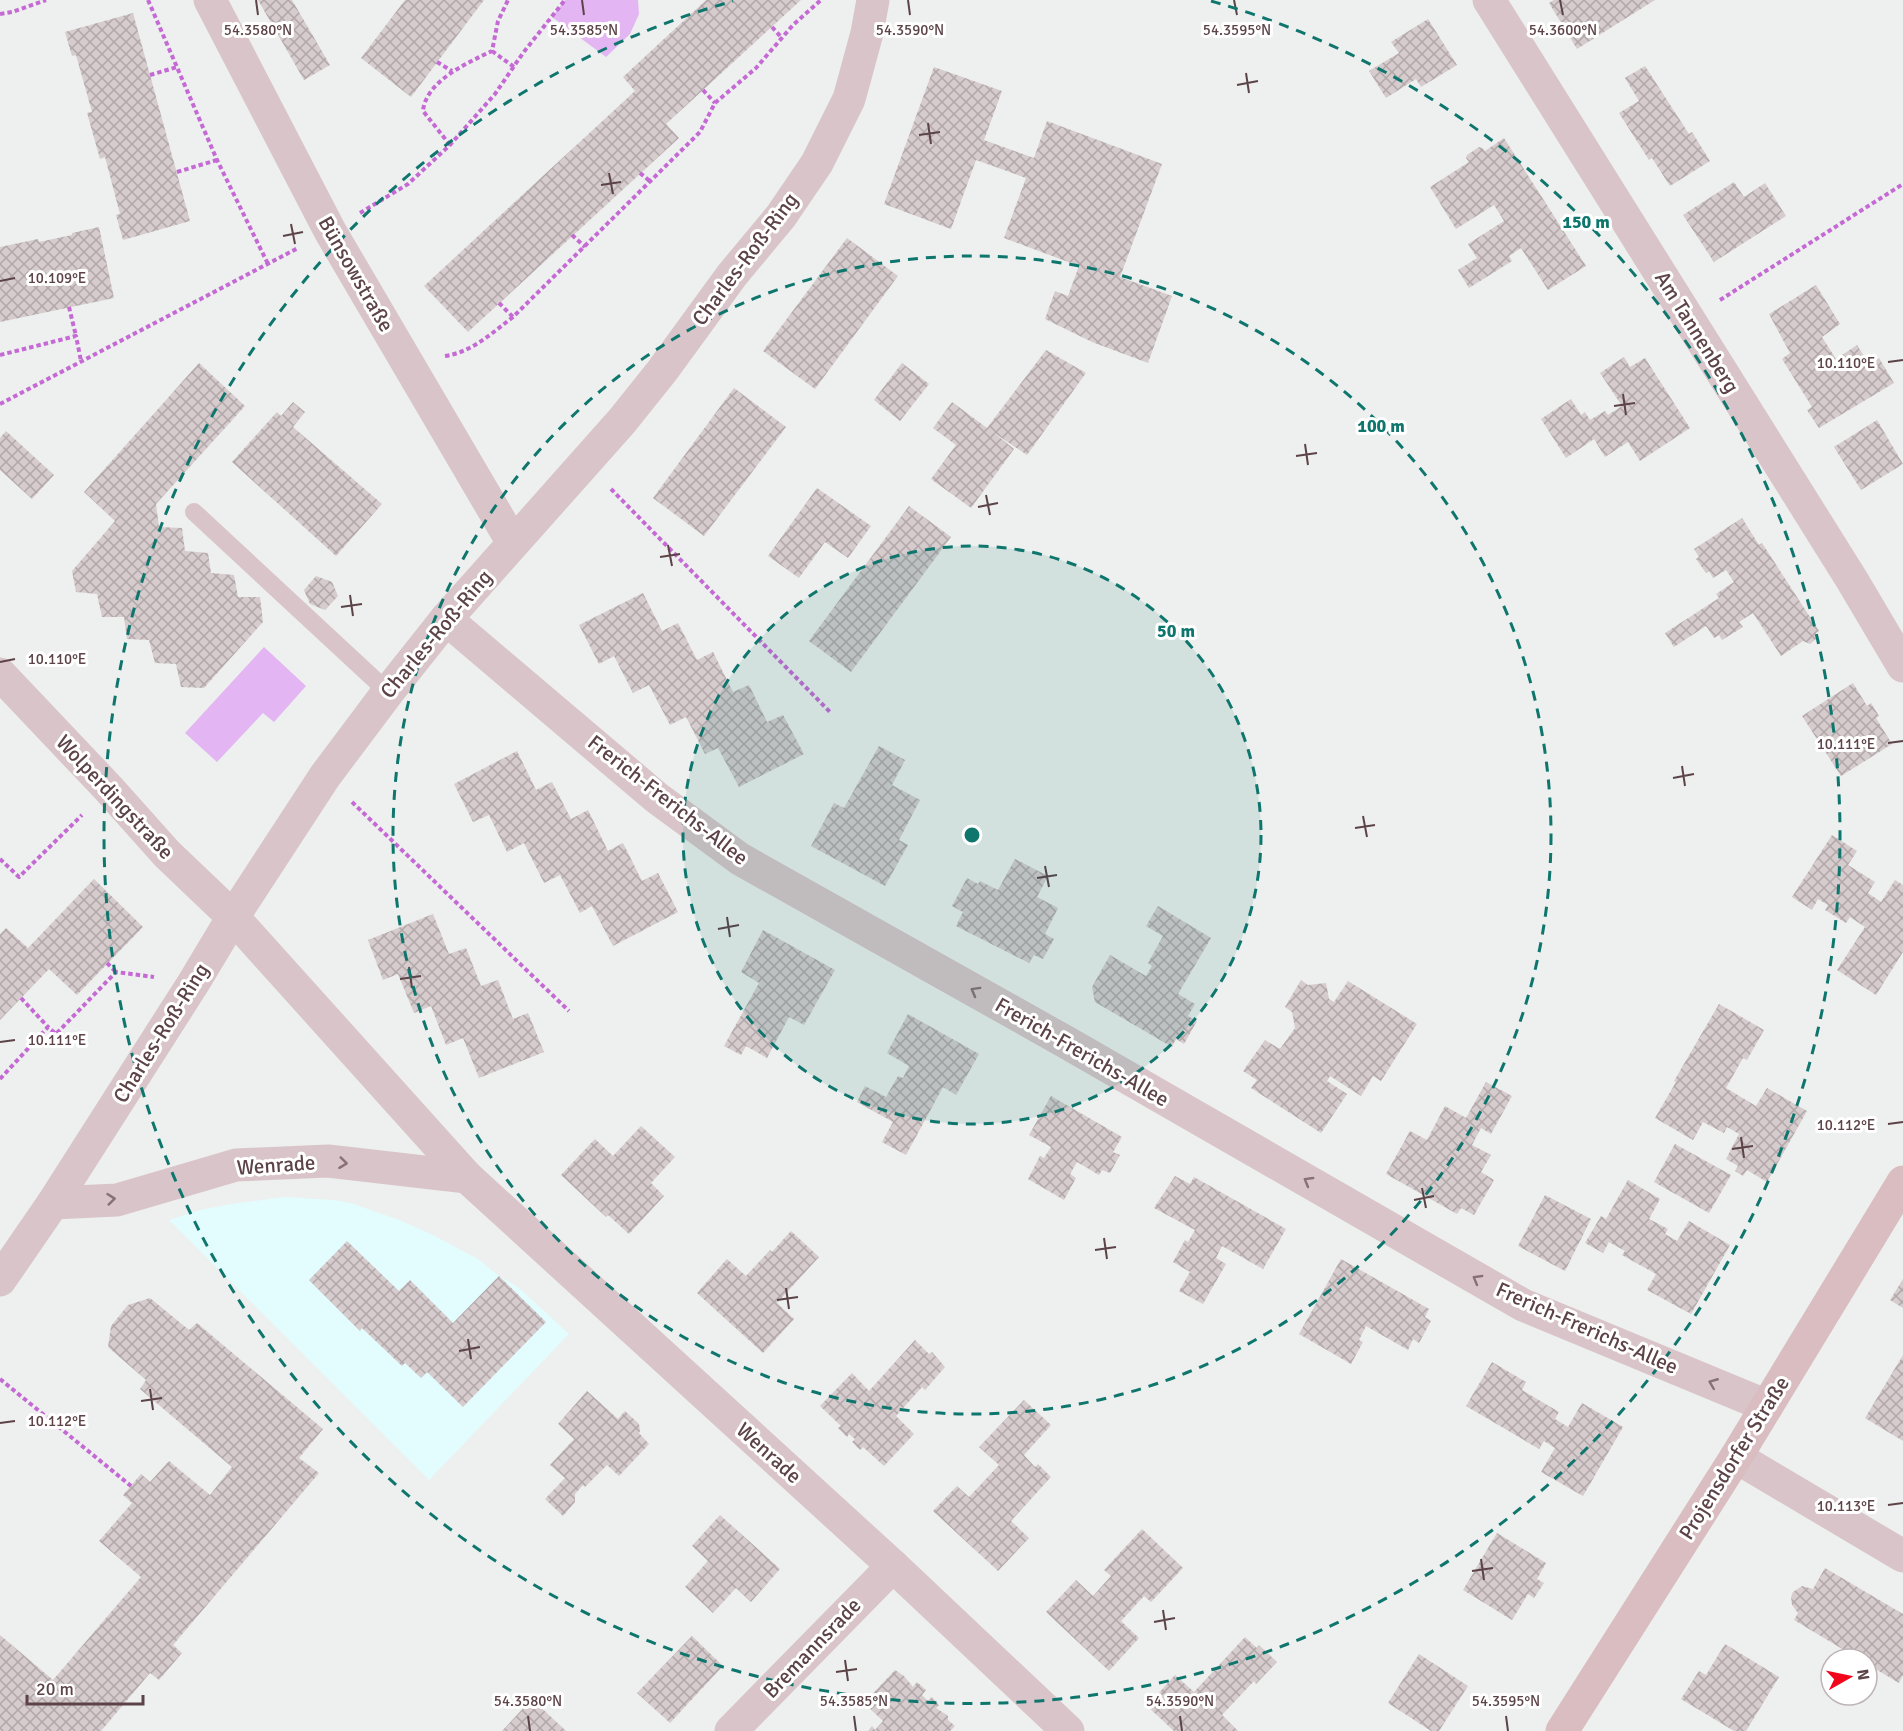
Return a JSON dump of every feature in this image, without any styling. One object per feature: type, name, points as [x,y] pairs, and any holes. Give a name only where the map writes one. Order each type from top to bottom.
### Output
[{"type":"street","name":"Bünsowstraße","points":[[210,0],[330,231],[513,543]]},
{"type":"street","name":"Charles-Roß-Ring","points":[[0,1280],[53,1203],[233,917],[325,776],[387,692],[446,619],[622,421],[662,371],[732,275],[781,216],[817,163],[849,99],[867,33],[873,0]]},
{"type":"street","name":"Am Tannenberg","points":[[1489,0],[1852,580],[1903,666]]},
{"type":"street","name":"Frerich-Frerichs-Allee","points":[[446,619],[657,798],[740,860],[1064,1041],[1523,1305],[1767,1406]]},
{"type":"street","name":"Wolperdingstraße","points":[[0,674],[167,854],[233,917]]},
{"type":"street","name":"Wenrade","points":[[233,917],[467,1177],[893,1566],[1068,1731]]},
{"type":"street","name":"Wenrade","points":[[53,1203],[117,1200],[236,1165],[327,1161],[467,1177]]},
{"type":"street","name":"Projensdorfer Straße","points":[[1562,1731],[1736,1457],[1903,1182]]},
{"type":"street","points":[[1736,1457],[1903,1556]]},
{"type":"street","name":"Bremannsrade","points":[[731,1731],[893,1566]]},
{"type":"lane","points":[[194,512],[387,692]]},
{"type":"path","points":[[0,14],[46,0]]},
{"type":"path","points":[[148,0],[217,160],[268,264]]},
{"type":"path","points":[[492,51],[498,21],[508,0]]},
{"type":"path","points":[[406,362],[457,354],[479,343],[513,317],[700,132],[715,102],[756,68],[793,25],[821,0]]},
{"type":"path","points":[[771,27],[782,38]]},
{"type":"path","points":[[492,51],[514,67]]},
{"type":"path","points":[[450,145],[423,111],[424,99],[452,71],[492,51]]},
{"type":"path","points":[[437,62],[452,71]]},
{"type":"path","points":[[150,75],[177,67]]},
{"type":"path","points":[[703,90],[715,102]]},
{"type":"path","points":[[177,172],[217,160]]},
{"type":"path","points":[[640,173],[651,182]]},
{"type":"path","points":[[1689,319],[1903,184]]},
{"type":"path","points":[[572,235],[585,247]]},
{"type":"path","points":[[499,303],[513,317]]},
{"type":"path","points":[[69,307],[81,361]]},
{"type":"path","points":[[0,355],[76,336]]},
{"type":"path","points":[[585,463],[830,712]]},
{"type":"path","points":[[325,776],[569,1011]]},
{"type":"path","points":[[0,859],[19,877],[108,788]]},
{"type":"path","points":[[107,963],[116,972],[194,982]]},
{"type":"path","points":[[21,998],[56,1034],[116,972]]},
{"type":"path","points":[[0,1079],[48,1027]]},
{"type":"path","points":[[0,1379],[131,1486]]},
{"type":"shaded area","points":[[565,0],[638,0],[639,14],[630,34],[606,57],[552,17]]},
{"type":"shaded area","points":[[264,647],[306,686],[274,722],[263,713],[217,762],[185,733]]},
{"type":"shaded area","points":[[285,1197],[351,1203],[431,1234],[478,1259],[499,1276],[518,1287],[569,1334],[429,1480],[169,1220],[200,1210]]},
{"type":"building","points":[[258,0],[292,0],[330,65],[304,80]]},
{"type":"building","points":[[405,0],[484,0],[411,97],[361,58]]},
{"type":"building","points":[[706,0],[801,0],[666,124],[679,138],[468,332],[424,286],[635,91],[623,77]]},
{"type":"building","points":[[1554,0],[1655,0],[1577,49],[1549,3]]},
{"type":"building","points":[[133,13],[190,221],[123,240],[116,215],[120,214],[105,157],[100,159],[87,113],[92,112],[76,55],[72,56],[65,32]]},
{"type":"building","points":[[1428,19],[1457,65],[1421,87],[1416,79],[1386,98],[1369,71],[1399,53],[1391,42]]},
{"type":"building","points":[[1645,66],[1689,134],[1692,132],[1710,161],[1670,186],[1652,158],[1649,160],[1619,113],[1639,101],[1625,78]]},
{"type":"building","points":[[934,67],[1002,91],[984,140],[1034,158],[1047,121],[1162,164],[1120,277],[1172,296],[1148,363],[1092,342],[1045,319],[1055,291],[1068,296],[1079,266],[1004,238],[1026,178],[976,160],[951,229],[884,204]]},
{"type":"building","points":[[1504,138],[1586,266],[1548,290],[1521,248],[1509,256],[1512,261],[1469,288],[1458,270],[1477,258],[1468,244],[1504,221],[1494,205],[1456,229],[1430,187],[1469,162],[1467,155],[1479,147],[1485,151]]},
{"type":"building","points":[[1734,182],[1744,197],[1765,183],[1786,216],[1714,262],[1683,215]]},
{"type":"building","points":[[99,227],[114,298],[0,322],[0,247],[38,239],[39,242]]},
{"type":"building","points":[[847,238],[898,276],[815,389],[763,351]]},
{"type":"building","points":[[1816,285],[1840,324],[1822,337],[1836,359],[1857,345],[1869,364],[1879,358],[1894,383],[1819,428],[1807,410],[1812,407],[1782,359],[1790,353],[1769,314]]},
{"type":"building","points":[[1046,350],[1086,373],[1027,455],[993,432],[1014,449],[971,508],[931,479],[956,445],[933,428],[952,402],[987,428]]},
{"type":"building","points":[[1624,357],[1630,367],[1645,358],[1690,428],[1640,461],[1628,442],[1605,457],[1594,439],[1566,458],[1541,419],[1571,399],[1581,415],[1585,412],[1590,420],[1605,411],[1608,415],[1622,406],[1600,373]]},
{"type":"building","points":[[199,363],[245,406],[156,504],[159,527],[182,528],[185,551],[208,553],[211,573],[234,575],[238,597],[260,597],[263,622],[204,688],[181,687],[176,664],[155,663],[149,640],[127,639],[124,617],[102,617],[97,594],[76,592],[72,571],[115,521],[84,492]]},
{"type":"building","points":[[902,363],[929,384],[900,421],[874,400]]},
{"type":"building","points":[[734,388],[786,427],[704,536],[653,498]]},
{"type":"building","points":[[293,402],[305,412],[293,427],[382,504],[336,556],[232,462],[277,412],[281,416]]},
{"type":"building","points":[[1877,420],[1903,464],[1861,490],[1834,447]]},
{"type":"building","points":[[6,431],[54,475],[32,499],[0,470],[0,438]]},
{"type":"building","points":[[817,488],[871,526],[848,558],[825,542],[799,578],[768,556]]},
{"type":"building","points":[[909,506],[951,537],[851,672],[809,641]]},
{"type":"building","points":[[1742,518],[1759,545],[1762,543],[1819,631],[1816,633],[1816,639],[1810,644],[1803,641],[1781,656],[1753,613],[1739,622],[1743,627],[1722,640],[1719,635],[1714,638],[1706,626],[1674,647],[1665,633],[1719,598],[1716,594],[1734,582],[1726,570],[1713,578],[1709,571],[1706,573],[1696,559],[1699,557],[1694,549]]},
{"type":"building","points":[[316,576],[332,582],[338,596],[325,610],[310,604],[304,590]]},
{"type":"building","points":[[643,593],[662,631],[678,623],[697,660],[713,652],[733,692],[749,685],[767,722],[783,715],[804,754],[739,787],[718,748],[705,754],[686,717],[670,725],[649,685],[633,693],[614,656],[599,664],[579,625]]},
{"type":"building","points":[[1853,683],[1867,706],[1871,703],[1879,716],[1876,718],[1892,744],[1841,776],[1802,716]]},
{"type":"building","points":[[879,746],[905,760],[892,785],[920,800],[899,840],[908,845],[885,886],[811,846],[834,803],[844,808]]},
{"type":"building","points":[[517,751],[536,790],[552,782],[571,819],[588,810],[608,851],[623,843],[642,881],[658,873],[678,912],[613,946],[592,906],[580,913],[560,875],[544,883],[524,843],[507,852],[489,815],[473,822],[454,784]]},
{"type":"building","points":[[1832,835],[1857,851],[1848,865],[1875,882],[1868,893],[1881,902],[1895,880],[1903,885],[1903,952],[1876,995],[1837,970],[1865,927],[1850,917],[1846,923],[1825,910],[1828,905],[1818,899],[1812,910],[1792,897]]},
{"type":"building","points":[[1015,859],[1048,876],[1037,897],[1058,908],[1045,934],[1054,939],[1043,959],[1034,955],[1029,963],[956,926],[963,912],[952,906],[967,878],[978,884],[980,881],[998,890]]},
{"type":"building","points":[[94,879],[143,927],[77,995],[49,969],[0,1020],[0,934],[6,928],[28,948]]},
{"type":"building","points":[[1158,906],[1211,938],[1178,994],[1195,1004],[1188,1016],[1197,1021],[1184,1044],[1176,1039],[1172,1047],[1095,1002],[1092,987],[1110,955],[1146,976],[1152,966],[1148,963],[1163,936],[1146,926]]},
{"type":"building","points":[[433,914],[449,954],[466,948],[481,986],[498,980],[513,1019],[528,1013],[544,1052],[479,1078],[463,1038],[446,1045],[431,1006],[414,1013],[398,974],[383,980],[368,940]]},
{"type":"building","points":[[763,930],[835,970],[804,1025],[789,1017],[767,1058],[746,1046],[741,1055],[724,1046],[759,983],[741,972]]},
{"type":"building","points":[[1301,980],[1308,985],[1326,983],[1329,999],[1334,1002],[1348,981],[1417,1024],[1381,1081],[1373,1076],[1361,1096],[1330,1076],[1327,1081],[1347,1094],[1321,1133],[1251,1088],[1257,1080],[1243,1071],[1265,1040],[1280,1049],[1295,1028],[1292,1012],[1285,1007]]},
{"type":"building","points":[[1719,1004],[1764,1030],[1747,1060],[1743,1058],[1726,1088],[1756,1106],[1767,1088],[1807,1111],[1767,1182],[1747,1170],[1743,1176],[1735,1171],[1738,1166],[1726,1159],[1739,1134],[1727,1127],[1724,1133],[1703,1122],[1693,1140],[1655,1118]]},
{"type":"building","points":[[908,1014],[979,1054],[956,1095],[943,1087],[906,1155],[882,1142],[893,1122],[857,1102],[865,1086],[886,1097],[898,1076],[903,1078],[909,1066],[887,1053]]},
{"type":"building","points":[[1486,1082],[1512,1096],[1491,1134],[1481,1128],[1472,1145],[1491,1155],[1481,1172],[1494,1180],[1474,1215],[1461,1208],[1457,1214],[1386,1174],[1410,1131],[1427,1140],[1445,1106],[1466,1118]]},
{"type":"building","points":[[1051,1096],[1122,1137],[1113,1152],[1120,1155],[1110,1173],[1102,1170],[1099,1175],[1077,1162],[1070,1174],[1076,1178],[1064,1200],[1028,1179],[1040,1156],[1044,1158],[1051,1147],[1029,1135]]},
{"type":"building","points":[[641,1126],[675,1157],[651,1183],[664,1196],[629,1234],[608,1215],[606,1217],[561,1175],[595,1139],[613,1156]]},
{"type":"building","points":[[1675,1144],[1731,1175],[1709,1213],[1654,1182]]},
{"type":"building","points":[[1175,1176],[1190,1184],[1194,1177],[1286,1229],[1263,1269],[1222,1246],[1216,1258],[1226,1264],[1203,1304],[1179,1291],[1190,1272],[1173,1262],[1185,1240],[1188,1242],[1195,1230],[1154,1208]]},
{"type":"building","points":[[1628,1180],[1660,1199],[1649,1219],[1668,1229],[1665,1234],[1677,1241],[1689,1221],[1730,1245],[1691,1314],[1647,1290],[1656,1274],[1622,1255],[1625,1251],[1609,1242],[1603,1253],[1585,1243],[1601,1216],[1606,1219]]},
{"type":"building","points":[[1545,1195],[1591,1219],[1565,1271],[1518,1246]]},
{"type":"building","points":[[791,1231],[819,1257],[777,1303],[794,1319],[763,1353],[697,1293],[727,1259],[746,1276]]},
{"type":"building","points":[[347,1241],[399,1291],[410,1280],[453,1323],[499,1276],[546,1322],[463,1407],[427,1372],[421,1378],[405,1363],[402,1366],[362,1328],[360,1331],[309,1280]]},
{"type":"building","points":[[1341,1259],[1429,1309],[1425,1317],[1431,1321],[1419,1343],[1413,1339],[1408,1350],[1366,1326],[1359,1340],[1363,1342],[1351,1364],[1299,1334]]},
{"type":"building","points":[[1903,1279],[1903,1308],[1890,1300]]},
{"type":"building","points":[[150,1298],[189,1330],[197,1323],[323,1429],[299,1458],[319,1473],[173,1645],[182,1653],[159,1680],[150,1673],[101,1731],[0,1731],[0,1635],[53,1680],[141,1577],[99,1541],[132,1503],[123,1495],[141,1474],[150,1482],[169,1461],[210,1495],[232,1467],[140,1389],[146,1380],[108,1347],[111,1326],[128,1305]]},
{"type":"building","points":[[915,1340],[929,1354],[932,1352],[945,1367],[925,1390],[922,1387],[896,1416],[914,1434],[884,1466],[863,1447],[860,1450],[852,1442],[855,1439],[849,1434],[847,1437],[838,1428],[841,1426],[820,1406],[852,1373],[869,1391]]},
{"type":"building","points":[[1903,1355],[1903,1441],[1865,1418]]},
{"type":"building","points":[[1492,1362],[1526,1382],[1522,1390],[1559,1412],[1555,1419],[1568,1427],[1582,1403],[1623,1427],[1583,1496],[1541,1472],[1555,1448],[1544,1441],[1539,1449],[1466,1406]]},
{"type":"building","points":[[587,1391],[618,1419],[625,1411],[639,1424],[639,1433],[649,1444],[619,1476],[607,1465],[585,1487],[583,1485],[575,1494],[575,1502],[563,1516],[545,1499],[565,1478],[550,1465],[574,1439],[558,1424]]},
{"type":"building","points":[[1024,1400],[1051,1425],[1024,1455],[1035,1467],[1038,1464],[1051,1477],[1011,1521],[1029,1538],[998,1571],[933,1511],[957,1486],[969,1497],[999,1465],[979,1447]]},
{"type":"building","points":[[720,1515],[780,1569],[751,1602],[736,1588],[713,1613],[685,1587],[708,1561],[692,1546]]},
{"type":"building","points":[[1142,1529],[1183,1568],[1151,1602],[1144,1596],[1121,1621],[1139,1638],[1109,1671],[1046,1612],[1076,1580],[1093,1596],[1111,1576],[1104,1570]]},
{"type":"building","points":[[1497,1533],[1546,1563],[1537,1579],[1544,1583],[1534,1598],[1528,1594],[1512,1620],[1463,1590]]},
{"type":"building","points":[[1825,1568],[1903,1614],[1903,1675],[1899,1683],[1879,1671],[1879,1647],[1839,1647],[1794,1620],[1798,1613],[1792,1605],[1793,1592],[1802,1586],[1813,1589]]},
{"type":"building","points":[[692,1636],[723,1666],[670,1723],[637,1693]]},
{"type":"building","points":[[1245,1637],[1257,1648],[1259,1645],[1277,1662],[1256,1684],[1254,1681],[1222,1715],[1238,1731],[1174,1731],[1147,1706],[1175,1675],[1194,1692]]},
{"type":"building","points":[[1725,1644],[1779,1677],[1746,1731],[1734,1731],[1681,1699],[1699,1671],[1706,1675]]},
{"type":"building","points":[[1419,1654],[1468,1686],[1439,1731],[1431,1731],[1388,1703]]},
{"type":"building","points":[[895,1670],[904,1676],[913,1687],[917,1682],[926,1690],[922,1695],[928,1701],[932,1697],[939,1705],[936,1708],[948,1716],[948,1720],[955,1726],[950,1731],[868,1731],[872,1726],[875,1730],[883,1721],[864,1703]]},
{"type":"building","points":[[532,1699],[566,1731],[502,1731]]}]
